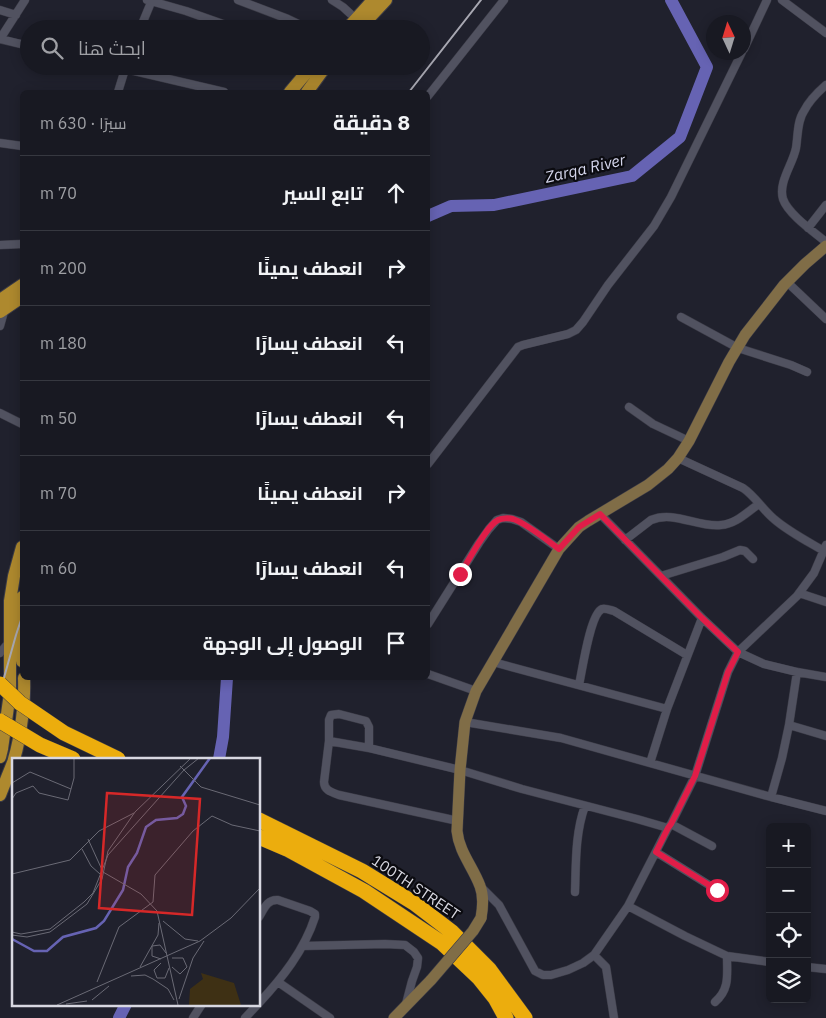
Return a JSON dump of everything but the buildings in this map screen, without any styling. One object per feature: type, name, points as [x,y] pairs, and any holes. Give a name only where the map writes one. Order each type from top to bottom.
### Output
[{"type":"highway","points":[[0,684],[20,703],[64,733],[116,758]]},
{"type":"highway","points":[[0,721],[40,745],[71,758]]},
{"type":"highway","name":"100TH STREET","points":[[260,821],[291,844],[442,943],[479,978],[495,998],[506,1018]]},
{"type":"highway","name":"100TH STREET","points":[[260,836],[291,844],[362,871],[414,903],[452,932],[489,969],[525,1018]]},
{"type":"main road","points":[[358,20],[373,0]]},
{"type":"main road","points":[[361,20],[386,0]]},
{"type":"main road","points":[[292,90],[304,75]]},
{"type":"main road","points":[[308,90],[319,75]]},
{"type":"main road","points":[[2,307],[20,287]]},
{"type":"main road","points":[[2,307],[20,298]]},
{"type":"main road","points":[[0,757],[10,693],[10,601],[20,554]]},
{"type":"main road","points":[[14,758],[22,718],[24,680]]},
{"type":"main road","points":[[0,795],[12,765]]},
{"type":"street","points":[[20,44],[0,39],[25,0]]},
{"type":"street","points":[[143,20],[150,0],[212,20]]},
{"type":"street","points":[[238,0],[290,20]]},
{"type":"street","points":[[332,0],[343,7],[351,20]]},
{"type":"street","points":[[430,93],[504,0]]},
{"type":"street","points":[[751,33],[767,0]]},
{"type":"street","points":[[782,0],[826,34]]},
{"type":"street","points":[[0,10],[16,15]]},
{"type":"street","points":[[430,461],[518,347],[568,334],[576,330],[583,322],[608,285],[654,226],[672,197],[738,60]]},
{"type":"street","points":[[119,90],[124,75]]},
{"type":"street","points":[[155,75],[216,90]]},
{"type":"street","points":[[678,458],[743,488],[749,492],[767,514],[780,524],[825,548],[814,572],[799,594],[738,652],[728,672],[695,776],[628,906],[594,955],[568,970],[551,975],[543,975],[535,970],[503,910],[481,887],[458,840],[460,770],[466,722],[476,691],[559,549],[579,527],[648,485],[678,458],[689,441],[729,362],[745,335],[787,282],[826,244],[787,208],[782,192],[796,149],[801,116],[812,99],[826,85]]},
{"type":"street","points":[[0,143],[20,146]]},
{"type":"street","points":[[808,228],[826,205]]},
{"type":"street","points":[[0,245],[20,244]]},
{"type":"street","points":[[787,282],[826,319]]},
{"type":"street","points":[[0,326],[2,307]]},
{"type":"street","points":[[681,317],[738,348],[807,372]]},
{"type":"street","points":[[629,407],[653,424],[689,441]]},
{"type":"street","points":[[0,413],[20,423]]},
{"type":"street","points":[[625,540],[656,518],[672,518],[720,526],[735,521],[759,504]]},
{"type":"street","points":[[600,514],[738,652],[764,664],[826,677]]},
{"type":"street","points":[[430,621],[489,529],[497,520],[503,518],[512,519],[559,549]]},
{"type":"street","points":[[661,576],[723,558],[740,550],[745,550],[753,559]]},
{"type":"street","points":[[799,594],[826,602]]},
{"type":"street","points":[[579,686],[590,633],[597,613],[601,609],[614,611],[688,655]]},
{"type":"street","points":[[650,763],[667,709],[702,618]]},
{"type":"street","points":[[0,652],[20,632]]},
{"type":"street","points":[[494,662],[667,709]]},
{"type":"street","points":[[771,798],[789,725],[796,672]]},
{"type":"street","points":[[430,675],[476,691]]},
{"type":"street","points":[[369,748],[370,727],[366,721],[339,714],[334,714],[330,717],[330,741],[324,782],[326,789],[339,795],[458,821]]},
{"type":"street","points":[[466,722],[561,738],[771,798],[826,811]]},
{"type":"street","points":[[789,725],[826,736]]},
{"type":"street","points":[[330,741],[369,748],[460,770],[585,806],[669,826],[712,846]]},
{"type":"street","points":[[575,892],[578,832],[585,806]]},
{"type":"street","points":[[656,852],[717,890]]},
{"type":"street","points":[[394,1018],[431,980],[473,931],[481,918],[483,907],[481,887]]},
{"type":"street","points":[[260,915],[268,903],[274,899],[315,914],[304,946],[278,982],[260,1002]]},
{"type":"street","points":[[628,906],[727,956],[766,961]]},
{"type":"street","points":[[304,946],[384,944],[410,948],[416,954],[418,963],[406,1006]]},
{"type":"street","points":[[594,955],[606,967],[614,1018]]},
{"type":"street","points":[[714,1002],[720,998],[727,985],[727,956]]},
{"type":"street","points":[[811,967],[826,969]]},
{"type":"street","points":[[278,982],[330,1018]]},
{"type":"street","points":[[193,1018],[201,1006]]},
{"type":"street","points":[[245,1018],[256,1006]]},
{"type":"waterway","name":"Zarqa River","points":[[430,215],[451,206],[494,205],[632,176],[680,137],[707,67],[671,0]]},
{"type":"waterway","name":"Zarqa River","points":[[219,758],[223,737],[227,680]]},
{"type":"waterway","name":"Zarqa River","points":[[119,1018],[125,1006]]},
{"type":"railway","points":[[430,65],[481,0]]},
{"type":"railway","points":[[411,90],[422,75]]},
{"type":"railway","points":[[0,692],[20,623]]},
{"type":"route","points":[[460,574],[489,529],[497,520],[503,518],[520,522],[559,549],[579,527],[600,514],[738,652],[728,672],[695,776],[656,852],[717,890]]}]
